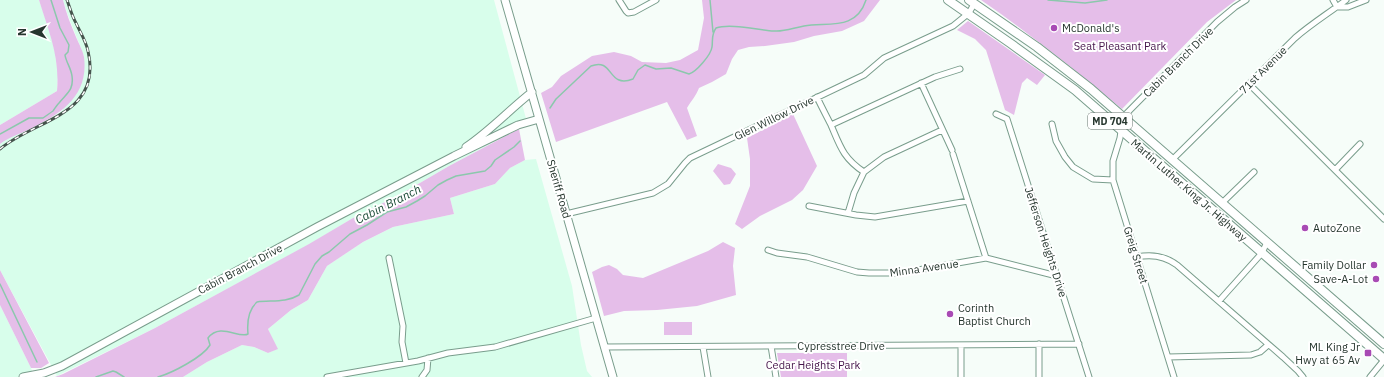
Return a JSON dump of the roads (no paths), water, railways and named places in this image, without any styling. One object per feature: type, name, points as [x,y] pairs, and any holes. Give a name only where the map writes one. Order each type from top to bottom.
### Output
[{"type":"main road","name":"Martin Luther King Jr. Highway","points":[[948,0],[969,13],[1068,85],[1384,360]]},
{"type":"main road","name":"Martin Luther King Jr. Highway","points":[[971,2],[1018,33],[1061,65],[1384,344]]},
{"type":"street","name":"Sheriff Road","points":[[505,0],[613,377]]},
{"type":"street","points":[[619,0],[627,12],[634,12],[656,0]]},
{"type":"street","name":"Cabin Branch Drive","points":[[1123,117],[1217,22],[1246,0]]},
{"type":"street","points":[[1333,0],[1337,7],[1346,0]]},
{"type":"street","name":"71st Avenue","points":[[1172,160],[1302,32],[1337,7],[1348,7],[1366,0]]},
{"type":"street","name":"Glen Willow Drive","points":[[566,214],[645,195],[659,190],[671,181],[684,163],[690,158],[864,75],[884,58],[953,26],[969,13],[971,2]]},
{"type":"street","points":[[831,125],[921,83],[960,69]]},
{"type":"street","points":[[921,83],[952,152],[986,258]]},
{"type":"street","points":[[1249,84],[1384,219]]},
{"type":"street","name":"Cabin Branch Drive","points":[[454,156],[486,133],[532,92]]},
{"type":"street","points":[[817,97],[847,158],[864,172]]},
{"type":"street","name":"Jefferson Heights Drive","points":[[996,114],[1007,120],[1089,377]]},
{"type":"street","points":[[1122,131],[1123,117]]},
{"type":"street","name":"Cabin Branch Drive","points":[[23,377],[44,373],[62,366],[317,227],[454,156],[518,125],[539,119]]},
{"type":"street","points":[[1052,124],[1056,141],[1065,157],[1073,167],[1093,179],[1113,180]]},
{"type":"street","points":[[848,213],[854,193],[864,172],[884,157],[942,130]]},
{"type":"street","name":"Greig Street","points":[[1122,131],[1113,161],[1113,180],[1174,377]]},
{"type":"street","points":[[1335,170],[1360,144]]},
{"type":"street","points":[[1222,203],[1254,172]]},
{"type":"street","points":[[809,206],[878,217],[968,201]]},
{"type":"street","points":[[1219,301],[1262,253],[1267,242]]},
{"type":"street","name":"Minna Avenue","points":[[768,250],[777,253],[807,257],[857,272],[878,274],[901,273],[986,258],[1057,276]]},
{"type":"street","points":[[1137,257],[1152,256],[1169,260],[1186,272],[1303,377]]},
{"type":"street","points":[[389,258],[403,326],[402,342],[406,363]]},
{"type":"street","points":[[327,377],[462,351],[496,347],[596,318]]},
{"type":"street","points":[[1039,344],[1039,377]]},
{"type":"street","name":"Cypresstree Drive","points":[[604,347],[1078,344]]},
{"type":"street","points":[[961,345],[961,377]]},
{"type":"street","points":[[1168,357],[1251,355],[1260,352],[1268,345]]},
{"type":"street","points":[[771,346],[776,377]]},
{"type":"street","points":[[703,347],[708,377]]},
{"type":"street","points":[[422,377],[426,370],[428,358]]},
{"type":"street","points":[[1370,377],[1384,360]]},
{"type":"waterway","points":[[0,134],[29,118],[43,118],[53,111],[71,88],[71,70],[65,55],[68,52],[69,45],[60,28],[51,0]]},
{"type":"waterway","points":[[710,0],[713,32]]},
{"type":"waterway","name":"Cabin Branch","points":[[550,108],[556,99],[591,66],[598,64],[604,66],[614,77],[625,81],[633,79],[638,70],[645,65],[656,69],[671,68],[689,74],[699,67],[709,54],[712,47],[713,33],[716,28],[736,26],[778,31],[804,26],[840,23],[855,17],[861,10],[866,0]]},
{"type":"waterway","name":"Cabin Branch","points":[[1048,0],[1085,3],[1107,0]]},
{"type":"waterway","name":"Cabin Branch","points":[[158,377],[179,368],[201,354],[210,345],[208,338],[213,333],[224,331],[244,335],[248,334],[249,317],[254,305],[257,302],[284,300],[294,298],[299,295],[315,264],[322,256],[350,234],[387,212],[406,207],[417,201],[447,180],[456,176],[485,171],[495,160],[520,141]]},
{"type":"waterway","points":[[0,284],[37,362]]},
{"type":"waterway","name":"Cabin Branch","points":[[96,377],[113,371],[124,377]]},
{"type":"railway","points":[[0,149],[15,139],[63,113],[76,102],[86,89],[90,72],[88,51],[73,18],[67,0]]},
{"type":"place","name":"McDonald's","points":[[1054,28]]},
{"type":"place","name":"AutoZone","points":[[1305,228]]},
{"type":"place","name":"Family Dollar","points":[[1374,265]]},
{"type":"place","name":"Save-A-Lot","points":[[1376,279]]},
{"type":"place","name":"Corinth Baptist Church","points":[[950,314]]},
{"type":"place","name":"ML King Jr Hwy at 65 Av","points":[[1368,353]]},
{"type":"park label","name":"Seat Pleasant Park","points":[[1120,46]]},
{"type":"park label","name":"Cedar Heights Park","points":[[813,365]]}]
